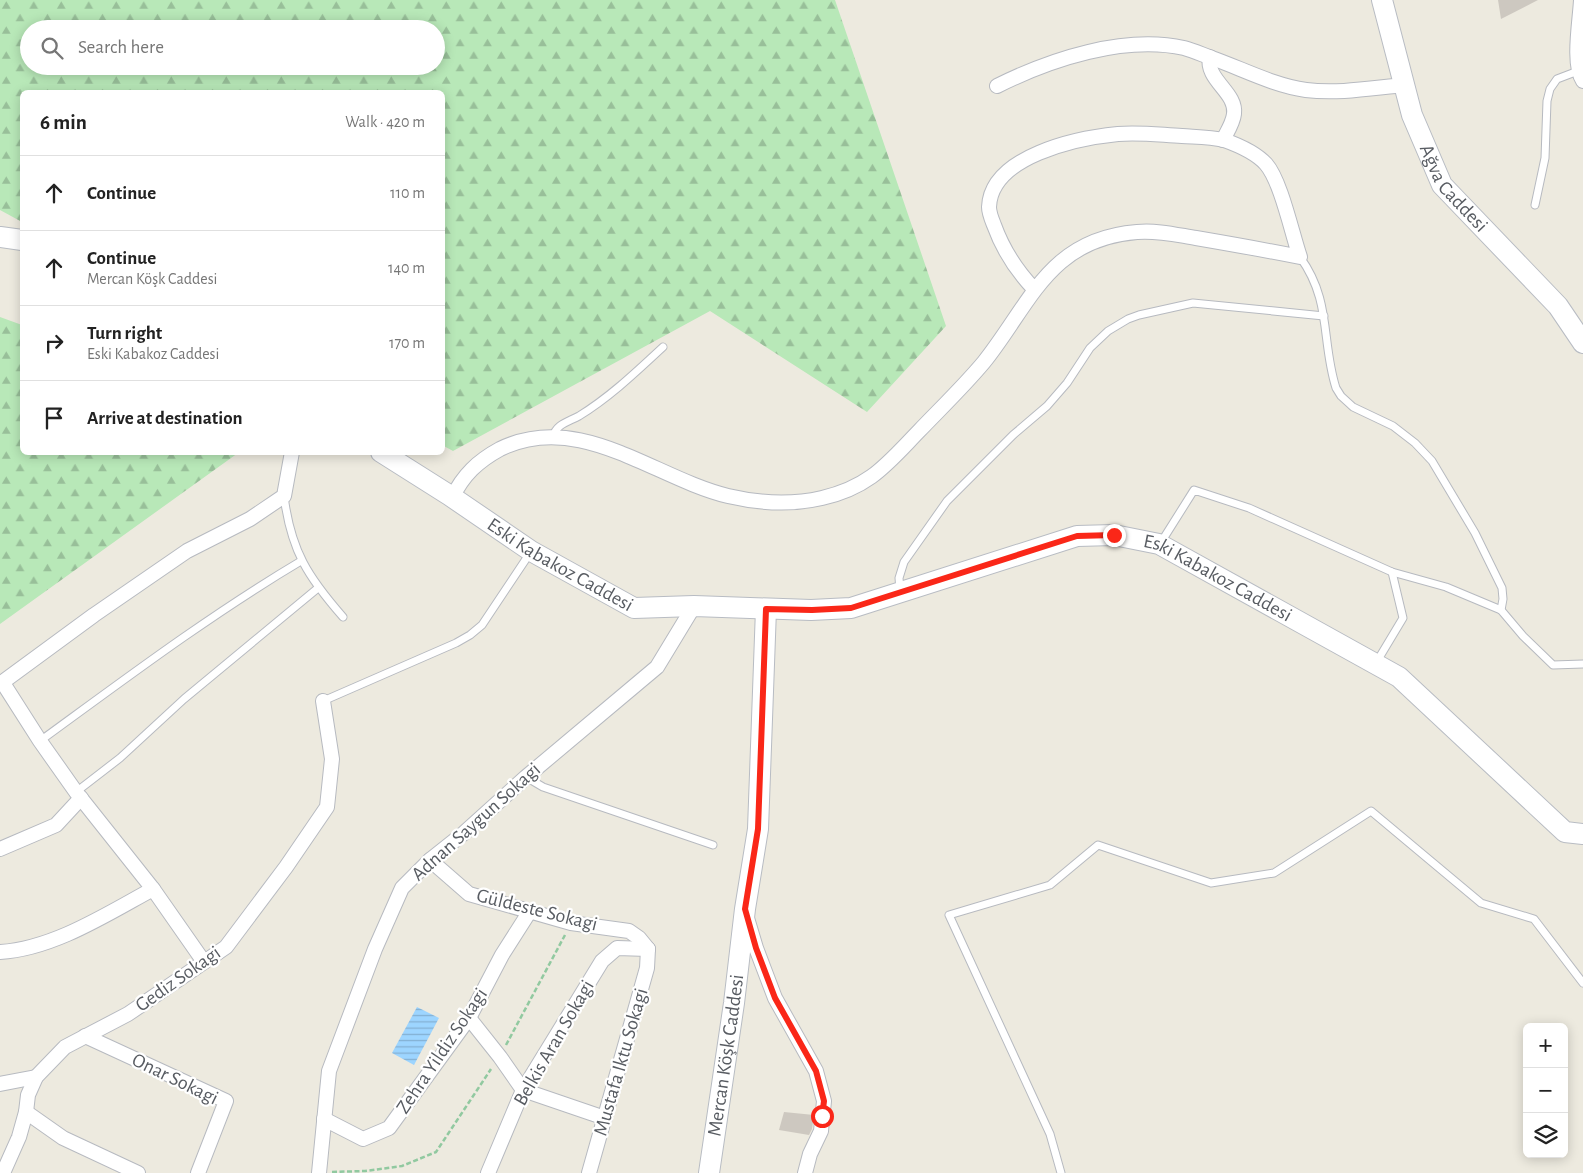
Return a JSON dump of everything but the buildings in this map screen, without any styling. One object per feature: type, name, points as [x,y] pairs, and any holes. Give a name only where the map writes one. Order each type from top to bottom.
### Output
[{"type":"street","name":"Ağva Caddesi","points":[[1382,0],[1412,115],[1442,185],[1558,306],[1583,343]]},
{"type":"street","points":[[1580,76],[1577,65],[1581,0]]},
{"type":"street","points":[[997,86],[1039,67],[1083,54],[1149,45],[1183,48],[1265,78],[1304,89],[1325,92],[1404,86]]},
{"type":"street","points":[[1210,57],[1211,71],[1231,99],[1234,109],[1232,121],[1223,140]]},
{"type":"street","points":[[452,498],[459,483],[472,467],[489,455],[510,445],[533,439],[553,437],[575,439],[623,454],[728,496],[760,501],[783,502],[822,498],[864,482],[880,471],[970,378],[985,360],[1034,289],[1050,270],[1066,256],[1088,244],[1115,234],[1139,231],[1165,232],[1300,257],[1274,175],[1265,163],[1254,155],[1223,140],[1213,138],[1137,133],[1100,136],[1046,150],[1014,166],[1001,177],[992,192],[988,210],[1007,254],[1016,269],[1034,289]]},
{"type":"street","points":[[0,237],[20,240]]},
{"type":"street","points":[[204,962],[153,889],[78,795],[1,684],[94,614],[187,551],[250,519],[284,496],[291,455]]},
{"type":"street","name":"Eski Kabakoz Caddesi","points":[[386,455],[531,551],[634,608],[694,606],[812,610],[851,608],[1077,536],[1114,535],[1160,544],[1399,677],[1565,832],[1583,834]]},
{"type":"street","name":"Adnan Saygun Sokagi","points":[[319,1172],[329,1071],[375,949],[402,888],[430,860],[464,833],[526,776],[657,667],[694,606]]},
{"type":"street","name":"Mercan Köşk Caddesi","points":[[709,1173],[734,1003],[745,909],[758,829],[766,609]]},
{"type":"street","name":"Gediz Sokagi","points":[[3,1173],[20,1137],[28,1095],[36,1077],[65,1047],[128,1014],[226,947],[286,867],[327,807],[332,759],[324,702]]},
{"type":"street","points":[[0,848],[56,825],[78,795]]},
{"type":"street","name":"Güldeste Sokagi","points":[[430,860],[469,894],[572,923],[629,931],[639,938],[648,949]]},
{"type":"street","points":[[0,952],[12,951],[41,943],[77,929],[153,889]]},
{"type":"street","points":[[745,909],[756,948],[775,998],[816,1071],[824,1101],[820,1131],[810,1154],[805,1173]]},
{"type":"street","name":"Zehra Yildiz Sokagi","points":[[324,1119],[363,1139],[389,1128],[469,1018],[502,955],[530,911]]},
{"type":"street","name":"Belkis Aran Sokagi","points":[[488,1173],[523,1090],[602,961],[617,948],[648,949]]},
{"type":"street","name":"Mustafa Iktu Sokagi","points":[[589,1173],[648,968],[648,949]]},
{"type":"street","points":[[469,1018],[523,1090],[605,1118]]},
{"type":"street","name":"Onar Sokagi","points":[[85,1036],[226,1101],[198,1173]]},
{"type":"street","points":[[0,1084],[36,1077]]},
{"type":"street","points":[[26,1112],[63,1138],[138,1173]]},
{"type":"lane","points":[[1535,205],[1545,158],[1550,89],[1557,79],[1580,76]]},
{"type":"lane","points":[[1300,257],[1316,285],[1324,316],[1334,380],[1341,396],[1353,407],[1393,426],[1432,461],[1475,533],[1502,588],[1501,610]]},
{"type":"lane","points":[[901,593],[900,578],[904,562],[947,501],[1013,435],[1047,406],[1067,383],[1090,348],[1108,330],[1140,315],[1193,303],[1324,316]]},
{"type":"lane","points":[[553,437],[558,426],[577,417],[609,396],[663,347]]},
{"type":"lane","points":[[1160,544],[1194,490],[1249,508],[1392,572],[1446,587],[1501,610],[1523,636],[1553,665],[1583,664]]},
{"type":"lane","points":[[284,496],[290,530],[302,561],[318,588],[343,617]]},
{"type":"lane","points":[[324,702],[470,635],[482,624],[531,551]]},
{"type":"lane","points":[[40,741],[147,663],[264,583],[302,561]]},
{"type":"lane","points":[[1376,664],[1403,618],[1392,572]]},
{"type":"lane","points":[[78,795],[184,699],[318,588]]},
{"type":"lane","points":[[526,776],[543,786],[713,845]]},
{"type":"lane","points":[[1061,1173],[1050,1134],[949,915],[1050,884],[1098,844],[1210,883],[1274,873],[1371,811],[1481,903],[1534,920],[1583,983]]},
{"type":"path","points":[[319,1172],[365,1171],[402,1166],[436,1152],[500,1057],[572,923]]},
{"type":"green space","points":[[0,0],[835,0],[946,326],[867,412],[710,311],[453,451],[445,447],[445,90],[20,90],[20,221],[0,210]]},
{"type":"green space","points":[[0,317],[20,324],[20,455],[235,455],[0,624]]},
{"type":"water","points":[[417,1007],[439,1018],[414,1065],[392,1053]]},
{"type":"route","points":[[822,1116],[824,1101],[816,1071],[775,998],[756,948],[745,909],[758,829],[766,609],[812,610],[851,608],[1077,536],[1114,535]]}]
